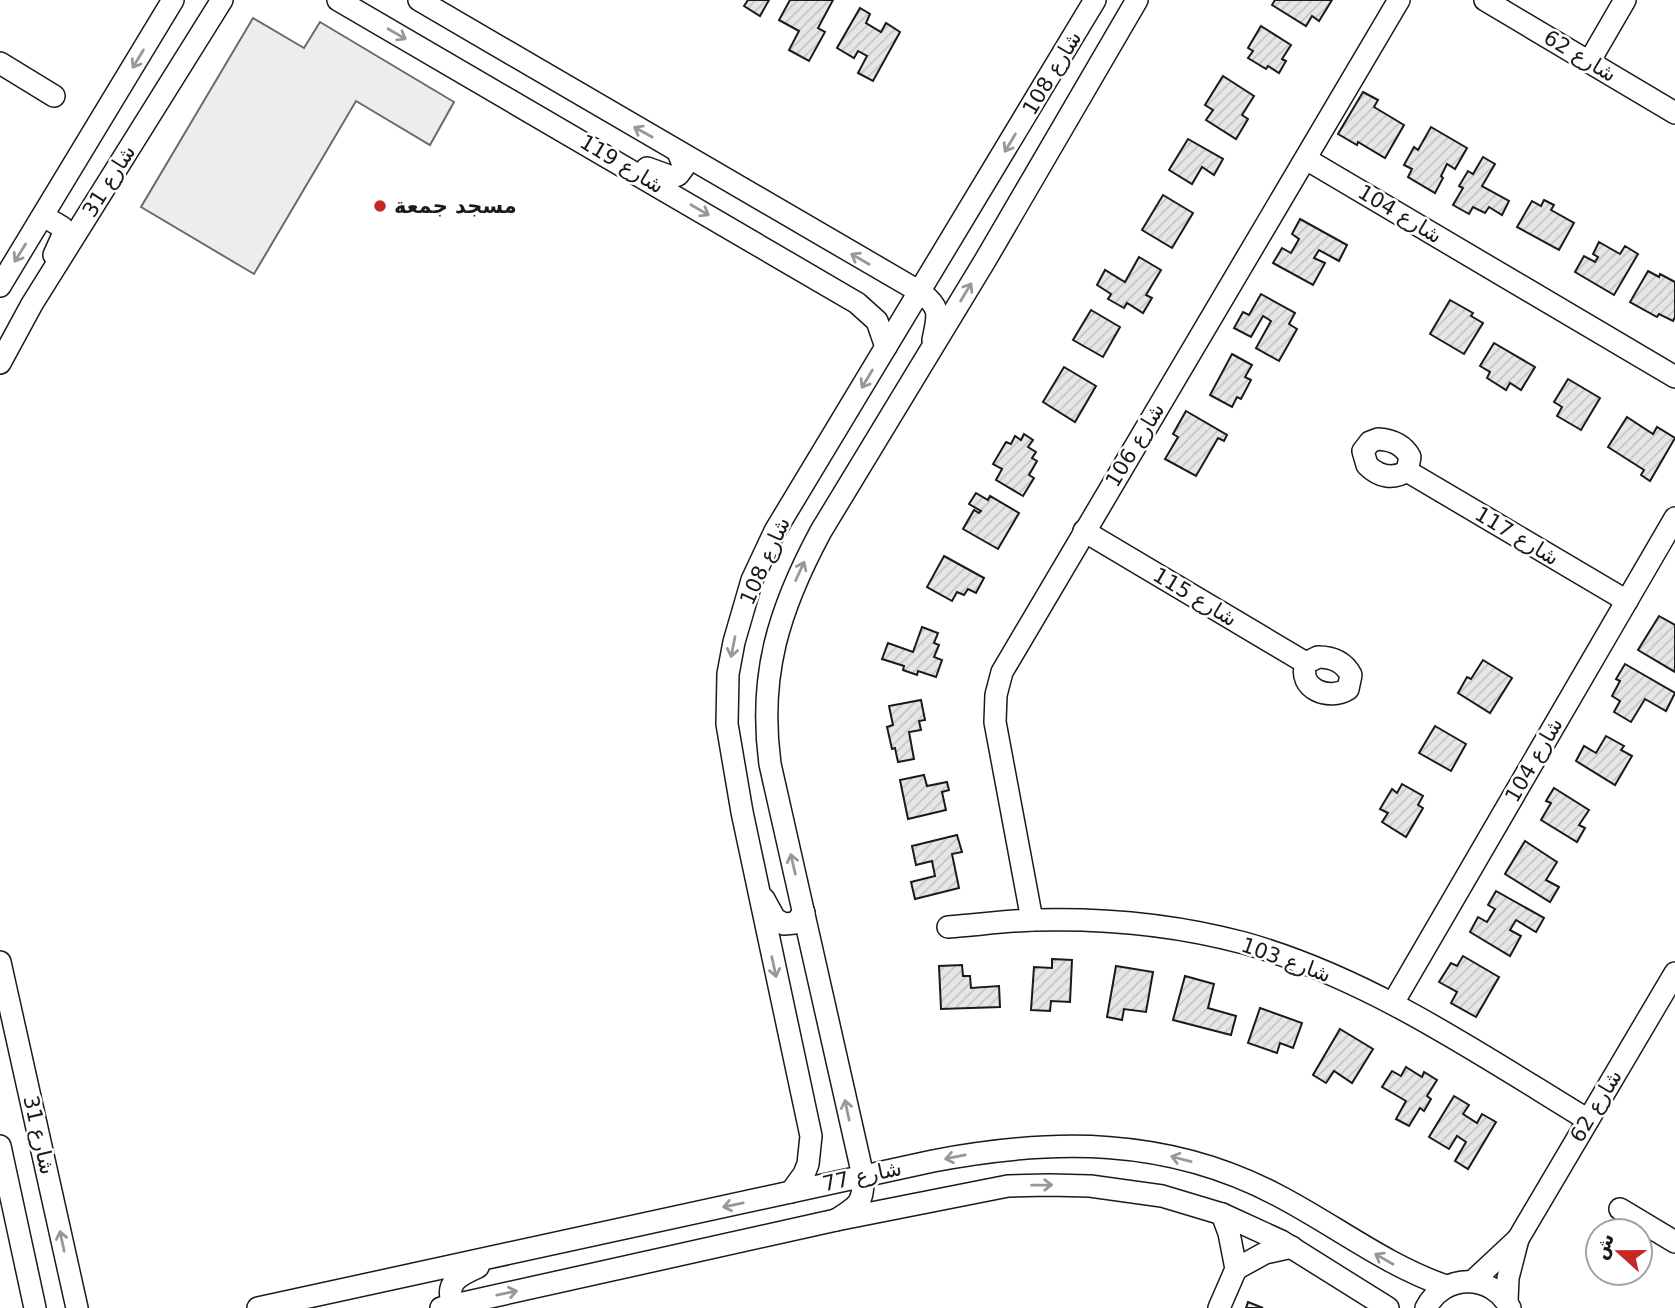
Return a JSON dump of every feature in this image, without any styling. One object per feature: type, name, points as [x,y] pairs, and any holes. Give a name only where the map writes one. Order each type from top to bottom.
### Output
[{"type":"street","name":"شارع 31","points":[[0,286],[173,0]]},
{"type":"street","name":"شارع 31","points":[[0,363],[32,304],[222,0]]},
{"type":"street","name":"شارع 119","points":[[338,0],[857,303],[877,321],[886,347]]},
{"type":"street","name":"شارع 119","points":[[419,0],[920,292]]},
{"type":"street","name":"شارع 108","points":[[791,1192],[808,1164],[811,1136],[733,767],[727,724],[728,674],[734,642],[752,580],[775,531],[1096,0]]},
{"type":"street","name":"شارع 108","points":[[863,1177],[775,788],[767,740],[766,692],[775,637],[801,567],[821,530],[932,348],[1137,0]]},
{"type":"street","name":"شارع 106","points":[[1032,920],[995,722],[998,682],[1008,657],[1399,0]]},
{"type":"street","name":"شارع 62","points":[[1485,0],[1675,113]]},
{"type":"street","points":[[1589,62],[1625,0]]},
{"type":"street","points":[[0,63],[54,96]]},
{"type":"street","points":[[596,149],[671,177],[683,171],[684,163],[678,152]]},
{"type":"street","name":"شارع 104","points":[[1306,159],[1675,377]]},
{"type":"street","points":[[11,340],[17,315],[63,235],[62,227],[57,223],[41,219]]},
{"type":"street","points":[[920,292],[933,302],[937,312],[932,348]]},
{"type":"street","name":"شارع 117","points":[[1407,471],[1627,601]]},
{"type":"street","name":"شارع 104","points":[[1393,1003],[1675,518]]},
{"type":"street","name":"شارع 115","points":[[1084,531],[1306,663]]},
{"type":"street","points":[[758,888],[779,923],[790,925],[804,914]]},
{"type":"street","name":"شارع 103","points":[[948,927],[1032,920],[1135,925],[1214,936],[1294,960],[1393,1003],[1588,1120]]},
{"type":"street","name":"شارع 31","points":[[0,962],[77,1308]]},
{"type":"street","name":"شارع 62","points":[[1508,1305],[1508,1278],[1518,1239],[1675,972]]},
{"type":"street","name":"شارع 77","points":[[258,1308],[974,1153],[1074,1145],[1138,1150],[1206,1166],[1255,1184],[1395,1265],[1446,1286]]},
{"type":"street","name":"شارع 31","points":[[0,1146],[35,1308]]},
{"type":"street","points":[[836,1220],[859,1204],[863,1194],[863,1177]]},
{"type":"street","name":"شارع 77","points":[[447,1307],[836,1220],[1009,1186],[1049,1185],[1090,1186],[1162,1196],[1222,1214],[1292,1247],[1388,1308]]},
{"type":"street","points":[[1620,1209],[1675,1242]]},
{"type":"street","points":[[1219,1308],[1236,1269],[1222,1214]]},
{"type":"street","name":"شارع 62","points":[[1473,1281],[1518,1239]]},
{"type":"street","points":[[1236,1269],[1265,1253],[1292,1247]]},
{"type":"street","points":[[447,1307],[451,1285],[458,1276],[512,1252]]},
{"type":"street","points":[[1426,1308],[1446,1286],[1473,1281],[1498,1291],[1508,1305]]},
{"type":"shaded area","points":[[253,18],[304,48],[320,22],[454,102],[430,145],[356,101],[254,274],[141,207]]},
{"type":"building","points":[[748,0],[769,0],[760,16],[744,6]]},
{"type":"building","points":[[790,0],[833,0],[818,28],[825,32],[809,61],[789,50],[799,31],[779,20]]},
{"type":"building","points":[[1275,0],[1332,0],[1319,21],[1312,16],[1306,26],[1272,5]]},
{"type":"building","points":[[860,8],[870,14],[866,23],[881,32],[886,23],[900,32],[873,81],[858,73],[867,56],[858,51],[854,58],[837,48]]},
{"type":"building","points":[[1261,26],[1291,45],[1282,59],[1286,61],[1279,73],[1248,58],[1253,51],[1248,48]]},
{"type":"building","points":[[1223,76],[1254,96],[1242,115],[1248,119],[1236,139],[1206,120],[1213,110],[1205,105]]},
{"type":"building","points":[[1363,92],[1378,100],[1374,107],[1404,125],[1385,158],[1338,134]]},
{"type":"building","points":[[1431,127],[1467,148],[1455,169],[1447,164],[1435,193],[1408,177],[1412,169],[1404,165],[1414,147],[1418,150]]},
{"type":"building","points":[[1188,139],[1223,159],[1214,175],[1202,167],[1192,184],[1169,170]]},
{"type":"building","points":[[1483,157],[1495,164],[1482,186],[1509,201],[1502,215],[1489,207],[1485,213],[1473,207],[1469,214],[1453,205],[1463,188],[1459,186],[1468,171],[1473,174]]},
{"type":"building","points":[[1163,195],[1193,213],[1172,248],[1142,230]]},
{"type":"building","points":[[1544,200],[1554,205],[1551,210],[1574,223],[1559,250],[1517,227],[1532,201],[1541,206]]},
{"type":"building","points":[[1300,219],[1347,245],[1339,261],[1319,250],[1314,258],[1325,263],[1313,285],[1273,263],[1282,248],[1291,253],[1299,239],[1292,234]]},
{"type":"building","points":[[1599,242],[1620,254],[1625,246],[1638,254],[1614,295],[1575,272],[1584,256],[1595,262],[1598,257],[1593,254]]},
{"type":"building","points":[[1139,257],[1161,270],[1146,295],[1152,298],[1143,313],[1127,303],[1124,308],[1108,299],[1111,294],[1097,285],[1105,270],[1125,282]]},
{"type":"building","points":[[1648,271],[1675,282],[1673,321],[1659,314],[1657,317],[1630,302]]},
{"type":"building","points":[[1261,294],[1295,313],[1289,324],[1297,329],[1279,361],[1256,348],[1271,321],[1263,316],[1251,337],[1234,328],[1243,312],[1249,315]]},
{"type":"building","points":[[1450,300],[1473,313],[1471,316],[1483,323],[1464,354],[1430,334]]},
{"type":"building","points":[[1091,310],[1120,327],[1103,357],[1073,340]]},
{"type":"building","points":[[1494,343],[1535,367],[1521,390],[1510,383],[1506,390],[1487,378],[1490,372],[1480,366]]},
{"type":"building","points":[[1232,354],[1252,365],[1245,377],[1251,380],[1241,399],[1237,397],[1232,407],[1210,395]]},
{"type":"building","points":[[1064,367],[1096,386],[1075,422],[1043,402]]},
{"type":"building","points":[[1568,379],[1600,398],[1581,430],[1557,416],[1562,407],[1554,402]]},
{"type":"building","points":[[1186,411],[1227,435],[1224,441],[1218,438],[1196,476],[1165,459],[1178,437],[1173,434]]},
{"type":"building","points":[[1627,417],[1653,434],[1657,427],[1675,438],[1650,481],[1641,475],[1644,470],[1608,447]]},
{"type":"building","points":[[1024,434],[1033,440],[1028,447],[1036,452],[1032,458],[1037,461],[1029,475],[1034,478],[1023,496],[996,480],[1002,469],[993,464],[1006,442],[1011,444],[1015,436],[1021,440]]},
{"type":"building","points":[[976,493],[988,500],[990,496],[1019,513],[998,549],[963,529],[974,510],[979,513],[981,511],[969,504]]},
{"type":"building","points":[[944,556],[984,578],[976,593],[968,589],[964,595],[957,592],[952,601],[927,587]]},
{"type":"building","points":[[1659,616],[1675,625],[1675,672],[1638,650]]},
{"type":"building","points":[[922,627],[938,633],[934,643],[939,645],[934,657],[942,660],[936,677],[918,671],[917,675],[903,670],[904,666],[882,659],[888,643],[913,652]]},
{"type":"building","points":[[1483,660],[1512,678],[1490,713],[1458,693],[1467,677],[1471,679]]},
{"type":"building","points":[[1625,664],[1675,693],[1666,711],[1645,699],[1631,722],[1614,712],[1620,701],[1612,696],[1620,681],[1616,679]]},
{"type":"building","points":[[921,700],[925,720],[919,721],[921,730],[909,732],[914,759],[898,762],[887,727],[893,725],[889,706]]},
{"type":"building","points":[[1435,726],[1466,744],[1451,771],[1419,753]]},
{"type":"building","points":[[1606,736],[1624,746],[1621,750],[1632,756],[1615,785],[1576,761],[1584,746],[1596,753]]},
{"type":"building","points":[[924,775],[927,786],[947,782],[949,790],[942,792],[946,810],[908,819],[900,780]]},
{"type":"building","points":[[1402,784],[1423,796],[1418,805],[1423,808],[1406,837],[1382,822],[1388,813],[1380,809],[1392,789],[1397,793]]},
{"type":"building","points":[[1554,788],[1589,810],[1579,825],[1585,828],[1577,842],[1541,820],[1551,803],[1546,801]]},
{"type":"building","points":[[957,835],[962,852],[952,854],[959,888],[915,899],[911,882],[935,876],[932,861],[916,865],[912,846]]},
{"type":"building","points":[[1525,841],[1557,862],[1546,880],[1559,887],[1550,902],[1505,874]]},
{"type":"building","points":[[1496,891],[1544,918],[1536,932],[1516,920],[1510,930],[1521,936],[1510,956],[1470,932],[1478,917],[1487,922],[1495,909],[1488,905]]},
{"type":"building","points":[[1463,956],[1499,977],[1476,1017],[1451,1003],[1457,992],[1439,982],[1451,963],[1457,966]]},
{"type":"building","points":[[1052,959],[1072,960],[1070,1002],[1051,1001],[1050,1011],[1031,1010],[1034,967],[1052,968]]},
{"type":"building","points":[[962,965],[963,976],[970,976],[971,988],[999,986],[1000,1007],[941,1009],[939,966]]},
{"type":"building","points":[[1116,966],[1153,972],[1146,1012],[1124,1009],[1122,1020],[1107,1017]]},
{"type":"building","points":[[1185,976],[1214,984],[1208,1008],[1236,1016],[1231,1035],[1173,1020]]},
{"type":"building","points":[[1260,1008],[1302,1023],[1293,1048],[1280,1043],[1277,1053],[1248,1043]]},
{"type":"building","points":[[1340,1029],[1373,1049],[1352,1083],[1334,1071],[1326,1083],[1313,1075]]},
{"type":"building","points":[[1406,1067],[1422,1077],[1424,1072],[1437,1080],[1427,1096],[1431,1099],[1424,1111],[1420,1108],[1409,1126],[1396,1119],[1406,1101],[1382,1087],[1392,1071],[1401,1076]]},
{"type":"building","points":[[1454,1096],[1469,1105],[1463,1114],[1477,1123],[1482,1114],[1496,1122],[1468,1169],[1455,1161],[1466,1142],[1457,1136],[1449,1149],[1429,1137]]},
{"type":"building","points":[[1248,1302],[1263,1308],[1246,1308]]},
{"type":"place","name":"مسجد جمعة","points":[[380,206]]}]
